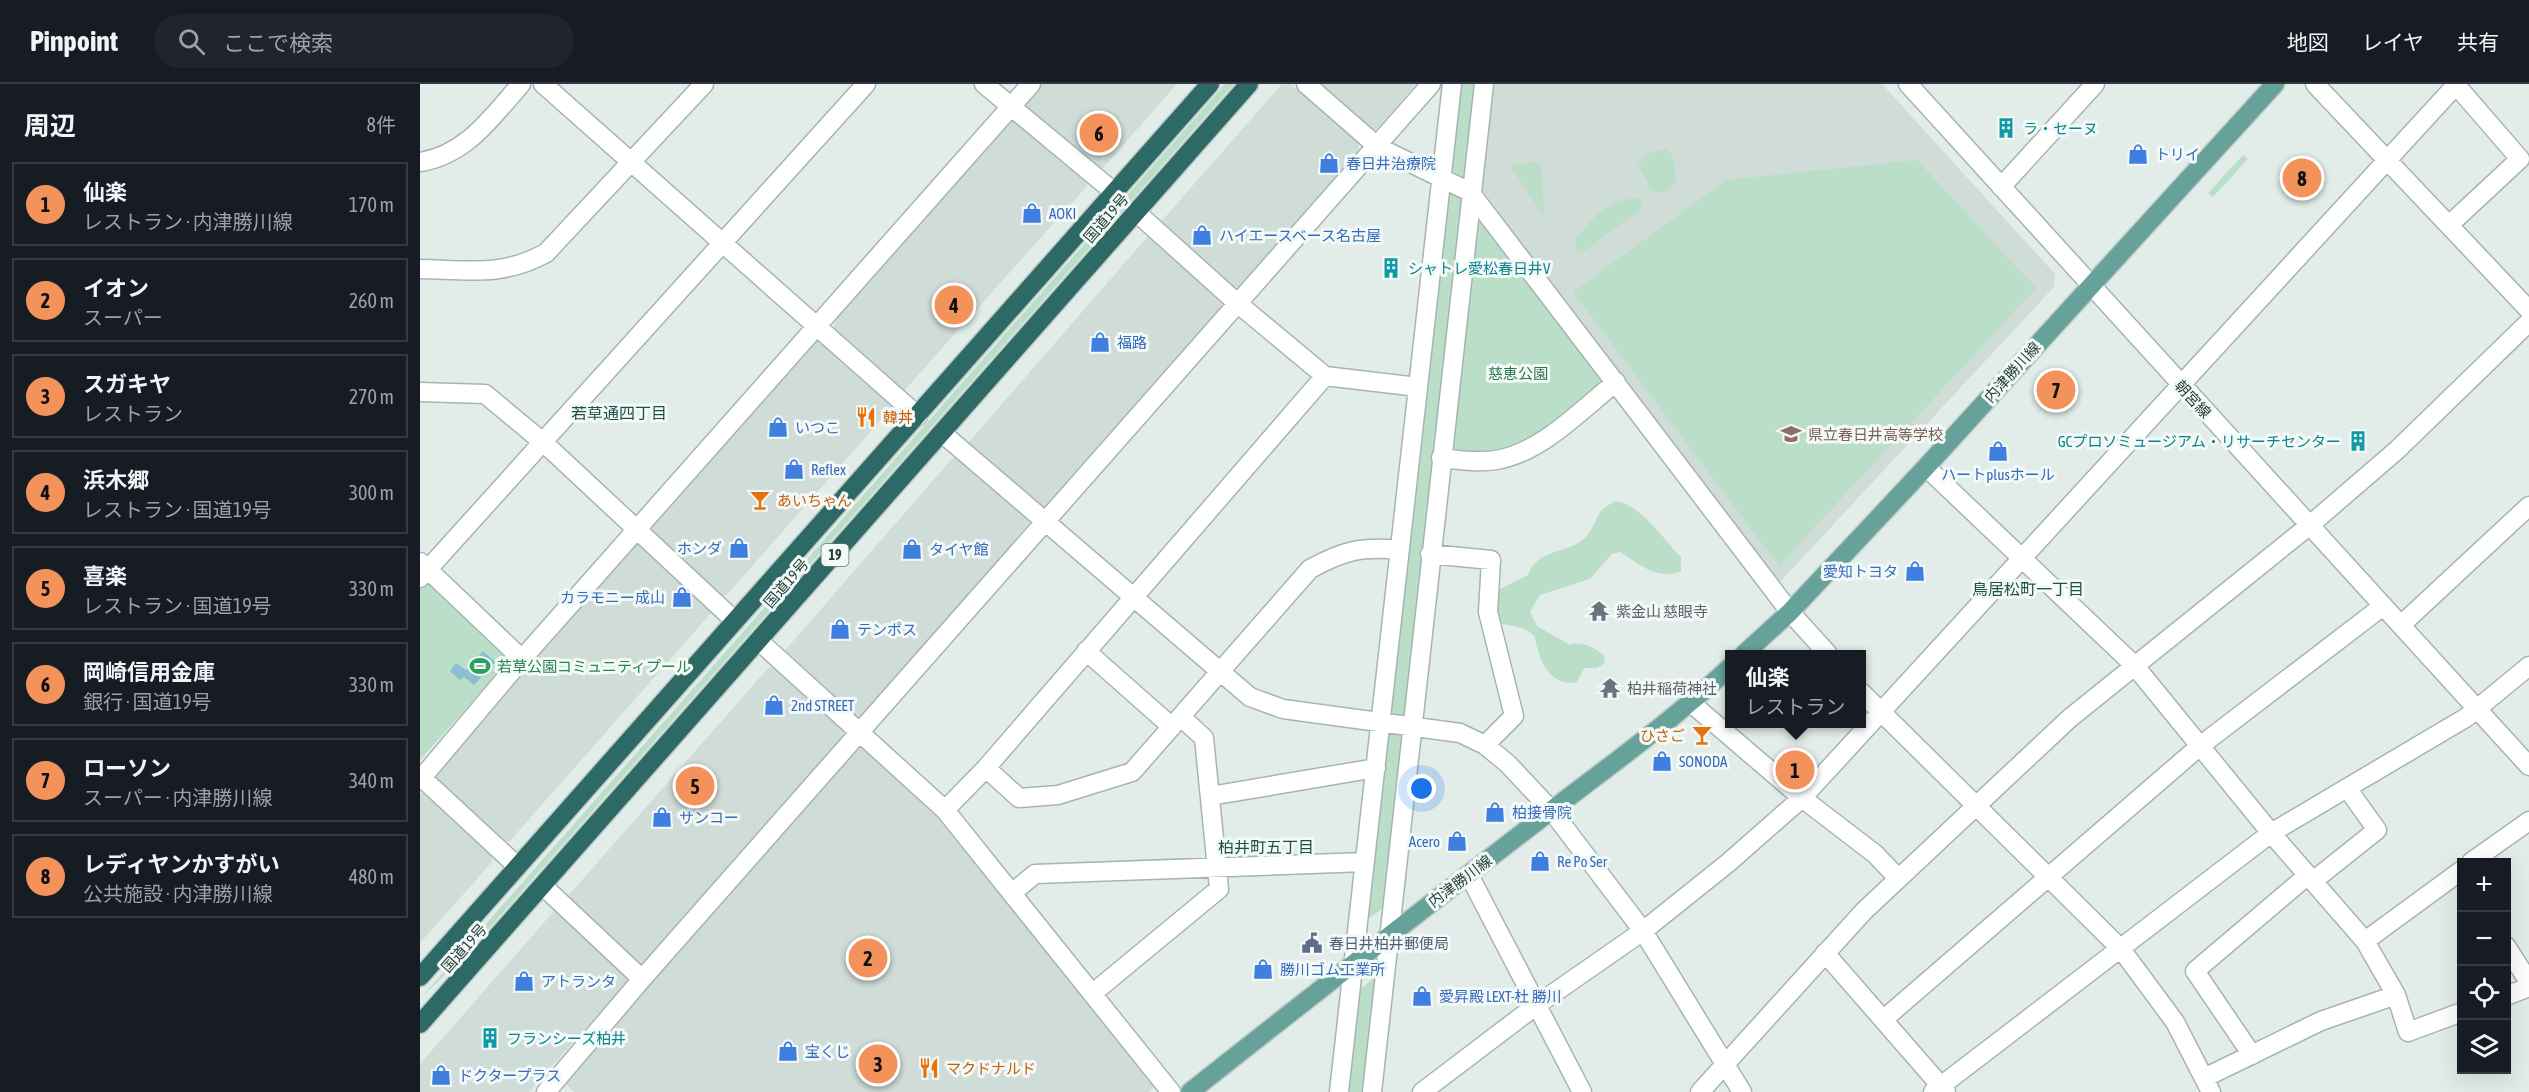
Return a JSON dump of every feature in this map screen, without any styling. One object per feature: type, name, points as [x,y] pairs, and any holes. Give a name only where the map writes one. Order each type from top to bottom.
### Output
[{"type":"highway","name":"国道19号","points":[[420,976],[1210,84]]},
{"type":"highway","name":"国道19号","points":[[420,1024],[1249,84]]},
{"type":"main road","name":"内津勝川線","points":[[1748,650],[1790,612],[1926,467],[2275,84]]},
{"type":"main road","name":"内津勝川線","points":[[1190,1092],[1389,935],[1691,703],[1725,672]]},
{"type":"street","points":[[420,162],[437,159],[469,142],[521,84]]},
{"type":"street","points":[[543,84],[918,416]]},
{"type":"street","points":[[420,269],[499,271],[524,265],[546,253],[704,84]]},
{"type":"street","points":[[522,659],[423,570],[544,443],[866,84]]},
{"type":"street","points":[[984,84],[1114,192]]},
{"type":"street","points":[[517,866],[421,778],[522,659],[1030,84]]},
{"type":"street","points":[[1306,84],[1378,147],[1470,192],[1790,612],[1824,650]]},
{"type":"street","points":[[557,1088],[642,979],[1236,302],[1378,147],[1431,84]]},
{"type":"street","points":[[1372,1092],[1389,935],[1399,550],[1452,84]]},
{"type":"street","points":[[1339,1092],[1376,768],[1396,725],[1430,554],[1484,84]]},
{"type":"street","name":"朝宮線","points":[[1908,84],[2529,766]]},
{"type":"street","points":[[2001,187],[2095,84]]},
{"type":"street","points":[[2315,84],[2529,310]]},
{"type":"street","points":[[1422,1092],[1538,1004],[1643,931],[1728,864],[1802,798],[2456,84],[2520,159],[2449,225]]},
{"type":"street","points":[[1136,212],[1236,302],[1325,376],[1418,387]]},
{"type":"street","points":[[1701,1092],[1825,953],[1898,878],[2070,718],[2310,525],[2397,450],[2529,322]]},
{"type":"street","points":[[945,810],[986,768],[1325,376]]},
{"type":"street","points":[[1441,458],[1496,460],[1515,455],[1550,435],[1616,382]]},
{"type":"street","points":[[420,392],[485,394],[544,443],[735,621]]},
{"type":"street","points":[[942,434],[1250,698],[1283,710],[1460,733],[1485,745],[1508,764],[1552,811],[1643,931],[1742,1092]]},
{"type":"street","points":[[1926,467],[2021,560],[2134,665],[2271,833],[2365,941],[2396,995],[2408,1032],[2457,1014]]},
{"type":"street","points":[[2401,625],[2529,506]]},
{"type":"street","points":[[986,768],[1018,798],[1058,795],[1132,772],[1310,569],[1339,553],[1370,547],[1399,550]]},
{"type":"street","points":[[1430,554],[1491,560],[1488,612],[1514,716],[1485,745]]},
{"type":"street","points":[[1884,1019],[2200,746],[2383,606]]},
{"type":"street","points":[[759,641],[945,810],[1171,1092]]},
{"type":"street","points":[[1086,651],[1176,722],[1204,738],[1219,889],[1093,993]]},
{"type":"street","points":[[1825,953],[1884,1019],[1940,1090],[2271,833],[2478,710],[2529,666]]},
{"type":"street","points":[[1866,698],[2121,949],[2175,1022],[2208,1085],[2252,1055],[2321,1021],[2396,995]]},
{"type":"street","points":[[1691,703],[1802,798],[1875,854],[1898,878]]},
{"type":"street","points":[[1210,796],[1376,768]]},
{"type":"street","points":[[2252,1055],[2195,971],[2310,878],[2377,830],[2348,788]]},
{"type":"street","points":[[2477,858],[2529,821]]},
{"type":"street","points":[[1013,892],[1035,874],[1365,862]]},
{"type":"street","points":[[1469,874],[1582,1092]]},
{"type":"street","points":[[2365,941],[2457,880]]},
{"type":"street","points":[[543,886],[642,979]]},
{"type":"street","points":[[2511,954],[2529,982]]},
{"type":"street","points":[[2511,994],[2529,987]]},
{"type":"shaded area","points":[[1042,84],[1177,84],[1103,168],[1095,170],[1025,111],[1025,103]]},
{"type":"shaded area","points":[[1290,84],[1359,143],[1358,153],[1240,287],[1232,287],[1159,224],[1281,85]]},
{"type":"shaded area","points":[[1318,84],[1416,84],[1377,129],[1371,130]]},
{"type":"shaded area","name":"県立春日井高等学校","points":[[1489,84],[1882,84],[2055,274],[2054,287],[1780,582],[1776,583],[1481,189]]},
{"type":"shaded area","points":[[1010,120],[1018,120],[1086,179],[1087,186],[903,392],[834,328],[836,318]]},
{"type":"shaded area","points":[[1149,235],[1223,296],[1224,304],[1045,506],[1041,507],[968,443]]},
{"type":"shaded area","points":[[815,341],[823,341],[891,399],[892,407],[727,595],[719,595],[652,535],[652,526]]},
{"type":"shaded area","points":[[956,454],[1031,521],[861,717],[853,718],[782,654]]},
{"type":"shaded area","points":[[636,544],[644,544],[711,607],[711,613],[509,842],[504,842],[436,779],[435,773]]},
{"type":"shaded area","points":[[776,665],[844,728],[843,736],[642,964],[635,965],[568,903],[568,896],[769,667]]},
{"type":"shaded area","points":[[865,746],[941,816],[1154,1081],[1153,1088],[1149,1092],[574,1092],[566,1084],[567,1076],[857,747]]},
{"type":"shaded area","points":[[420,793],[426,793],[491,854],[492,862],[420,943]]},
{"type":"shaded area","points":[[555,910],[626,974],[626,983],[529,1092],[420,1092],[420,1064]]},
{"type":"green space","points":[[1225,84],[1234,84],[469,951],[420,999]]},
{"type":"green space","points":[[1457,84],[1475,84],[1465,178],[1447,168]]},
{"type":"green space","points":[[1668,149],[1674,159],[1676,182],[1667,191],[1654,194],[1638,165],[1647,153]]},
{"type":"green space","points":[[2243,155],[2248,159],[2213,197],[2208,193]]},
{"type":"green space","name":"県立春日井高等学校","points":[[1917,160],[2036,288],[1779,566],[1573,292],[1726,180]]},
{"type":"green space","points":[[1536,162],[1541,167],[1545,218],[1511,167],[1514,164]]},
{"type":"green space","points":[[1446,190],[1462,197],[1405,717],[1388,714]]},
{"type":"green space","points":[[1635,198],[1642,201],[1642,209],[1583,252],[1576,249],[1575,241],[1600,212],[1616,203]]},
{"type":"green space","name":"慈恵公園","points":[[1481,221],[1600,378],[1599,385],[1549,427],[1517,444],[1478,452],[1452,452],[1449,446],[1474,223]]},
{"type":"green space","points":[[1615,501],[1634,508],[1651,523],[1681,557],[1681,571],[1672,574],[1657,573],[1620,552],[1612,554],[1590,579],[1540,595],[1530,611],[1537,626],[1570,645],[1583,644],[1604,655],[1605,663],[1597,668],[1584,668],[1577,682],[1563,682],[1552,675],[1543,664],[1531,633],[1522,628],[1499,623],[1495,604],[1498,590],[1528,575],[1537,561],[1543,557],[1583,540],[1603,509]]},
{"type":"green space","points":[[431,584],[509,654],[509,661],[420,760],[420,589],[424,585]]},
{"type":"green space","points":[[1385,733],[1402,735],[1382,909],[1364,922]]},
{"type":"green space","points":[[1375,977],[1363,1092],[1345,1092],[1357,992]]},
{"type":"water","name":"若草公園コミュニティプール","points":[[483,651],[495,662],[474,685],[464,677],[460,680],[450,671],[456,663],[466,670]]},
{"type":"place","name":"ラ・セーヌ","points":[[2006,128]]},
{"type":"place","name":"岡崎信用金庫","points":[[1099,133]]},
{"type":"place","name":"トリイ","points":[[2138,154]]},
{"type":"place","name":"春日井治療院","points":[[1329,163]]},
{"type":"place","name":"レディヤンかすがい","points":[[2302,178]]},
{"type":"place","name":"AOKI","points":[[1032,213]]},
{"type":"place","name":"ハイエースベース名古屋","points":[[1202,235]]},
{"type":"place","name":"シャトレ愛松春日井V","points":[[1391,268]]},
{"type":"place","name":"浜木郷","points":[[954,305]]},
{"type":"place","name":"福路","points":[[1100,342]]},
{"type":"place","name":"ローソン","points":[[2056,390]]},
{"type":"place","name":"韓丼","points":[[866,417]]},
{"type":"place","name":"いつこ","points":[[778,427]]},
{"type":"place","name":"県立春日井高等学校","points":[[1791,434]]},
{"type":"place","name":"GCプロソミュージアム・リサーチセンター","points":[[2358,441]]},
{"type":"place","name":"ハートplusホール","points":[[1998,451]]},
{"type":"place","name":"Reflex","points":[[794,469]]},
{"type":"place","name":"あいちゃん","points":[[760,500]]},
{"type":"place","name":"ホンダ","points":[[739,548]]},
{"type":"place","name":"タイヤ館","points":[[912,549]]},
{"type":"place","name":"愛知トヨタ","points":[[1915,571]]},
{"type":"place","name":"カラモニー成山","points":[[682,597]]},
{"type":"place","name":"紫金山 慈眼寺","points":[[1599,611]]},
{"type":"place","name":"テンポス","points":[[840,629]]},
{"type":"place","name":"若草公園コミュニティプール","points":[[480,666]]},
{"type":"place","name":"柏井稲荷神社","points":[[1610,688]]},
{"type":"place","name":"2nd STREET","points":[[774,705]]},
{"type":"place","name":"ひさご","points":[[1702,735]]},
{"type":"place","name":"SONODA","points":[[1662,761]]},
{"type":"place","name":"仙楽","points":[[1795,770]]},
{"type":"place","name":"喜楽","points":[[695,786]]},
{"type":"place","name":"柏接骨院","points":[[1495,812]]},
{"type":"place","name":"サンコー","points":[[662,817]]},
{"type":"place","name":"Acero","points":[[1457,841]]},
{"type":"place","name":"Re Po Ser","points":[[1540,861]]},
{"type":"place","name":"春日井柏井郵便局","points":[[1312,943]]},
{"type":"place","name":"イオン","points":[[868,958]]},
{"type":"place","name":"勝川ゴム工業所","points":[[1263,969]]},
{"type":"place","name":"アトランタ","points":[[524,981]]},
{"type":"place","name":"愛昇殿 LEXT-杜 勝川","points":[[1422,996]]},
{"type":"place","name":"フランシーズ柏井","points":[[490,1038]]},
{"type":"place","name":"宝くじ","points":[[788,1051]]},
{"type":"place","name":"スガキヤ","points":[[878,1064]]},
{"type":"place","name":"マクドナルド","points":[[929,1068]]},
{"type":"place","name":"ドクタープラス","points":[[441,1075]]},
{"type":"district","name":"若草通四丁目","points":[[619,413]]},
{"type":"district","name":"鳥居松町一丁目","points":[[2028,589]]},
{"type":"district","name":"柏井町五丁目","points":[[1266,847]]}]
